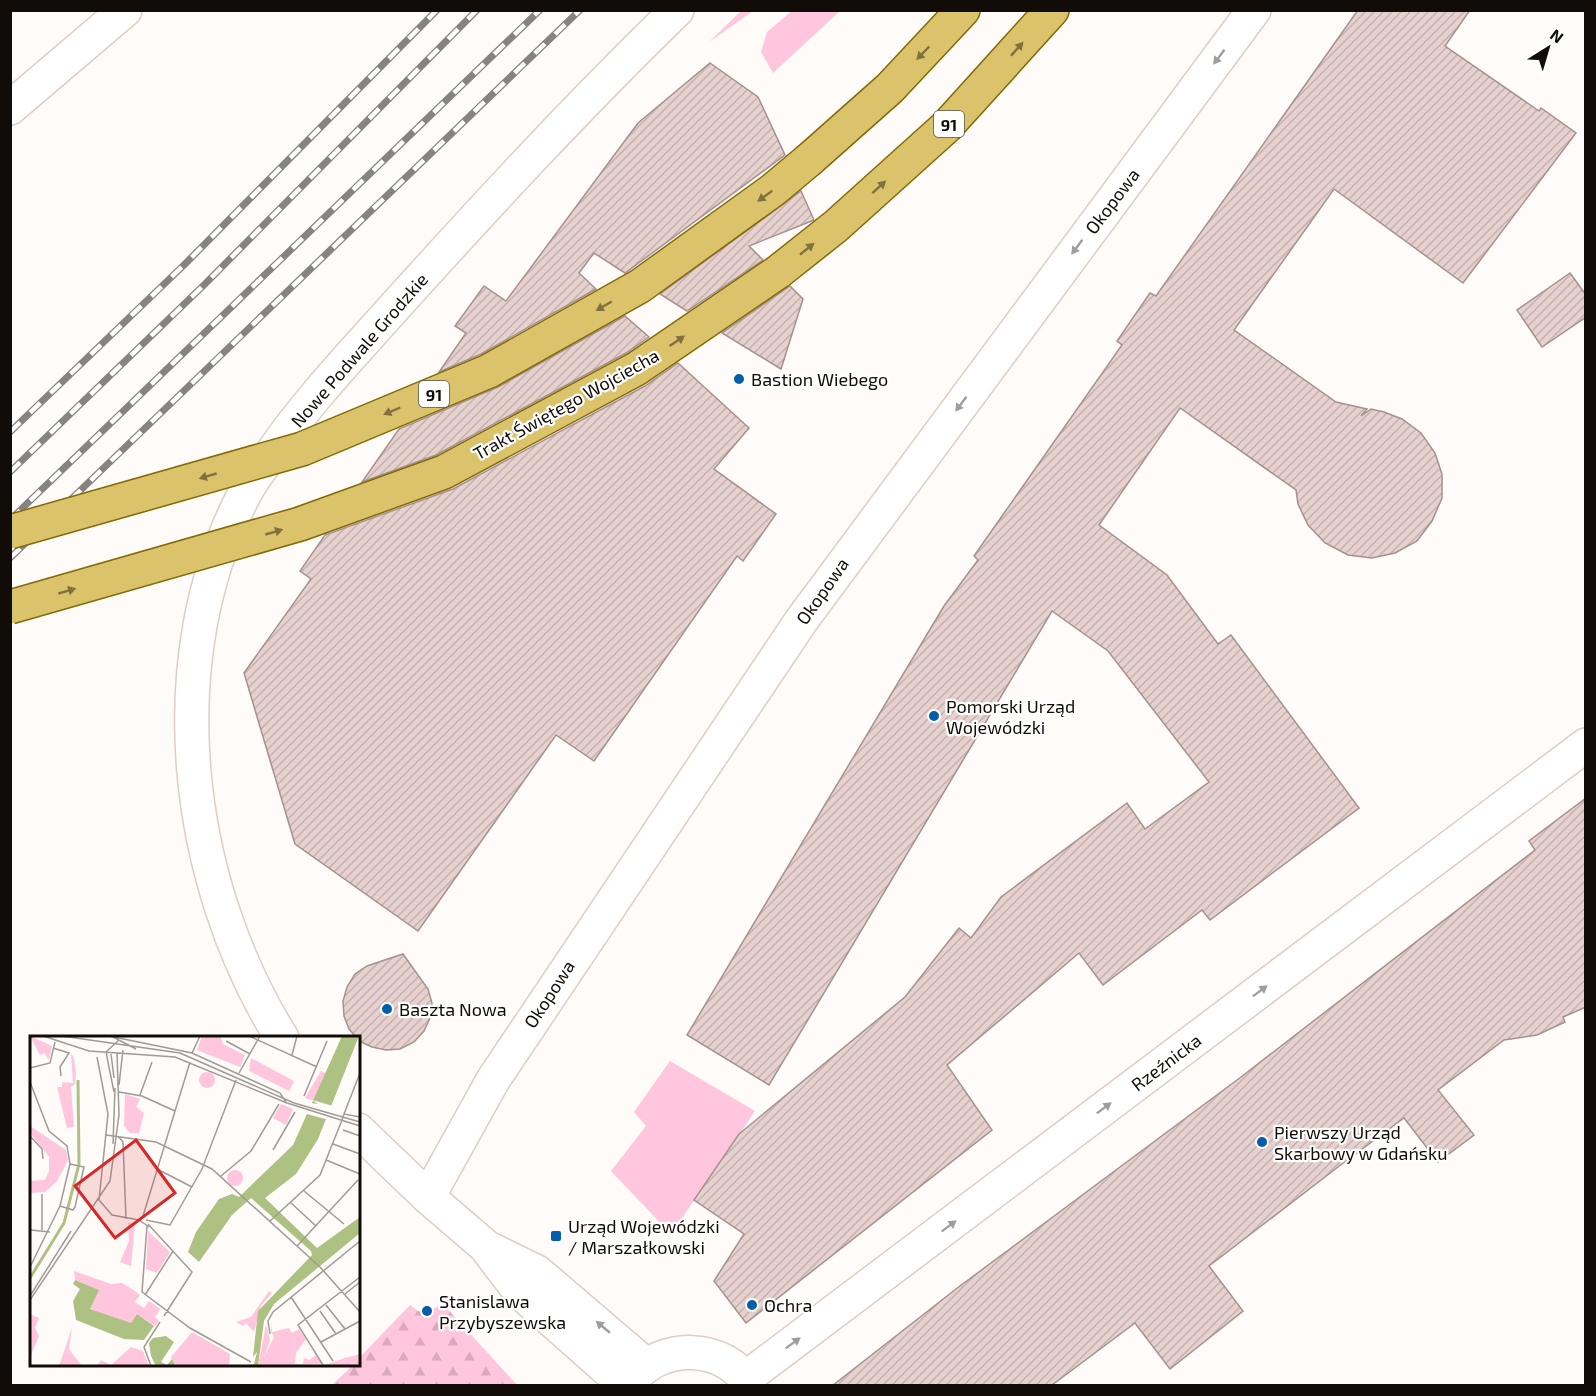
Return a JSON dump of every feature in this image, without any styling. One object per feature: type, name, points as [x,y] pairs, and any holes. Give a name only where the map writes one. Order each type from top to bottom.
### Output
[{"type":"main road","name":"91","points":[[10,532],[302,449],[489,371],[640,286],[773,190],[890,88],[963,10]]},
{"type":"main road","name":"Trakt Świętego Wojciecha","points":[[10,607],[300,524],[444,472],[636,369],[778,272],[836,226],[947,126],[1052,10]]},
{"type":"street","points":[[10,108],[125,10]]},
{"type":"street","name":"Nowe Podwale Grodzkie","points":[[281,1036],[239,959],[216,894],[200,817],[191,743],[194,686],[201,620],[218,552],[246,491],[301,412],[505,185],[591,94],[677,10]]},
{"type":"street","name":"Okopowa","points":[[428,1197],[493,1080],[801,621],[1254,10]]},
{"type":"street","name":"Rzeźnicka","points":[[748,1382],[1586,745]]},
{"type":"street","points":[[360,1132],[428,1197],[485,1246],[520,1292],[634,1379],[667,1355],[688,1352],[710,1354],[729,1364],[748,1382]]},
{"type":"green space","points":[[793,10],[840,11],[773,73],[761,52],[767,32]]},
{"type":"green space","points":[[741,11],[753,11],[709,42]]},
{"type":"green space","points":[[670,1061],[755,1111],[671,1234],[611,1171],[646,1126],[634,1112]]},
{"type":"green space","points":[[442,1303],[517,1385],[332,1385],[352,1366],[360,1366],[360,1357],[410,1305],[418,1311],[428,1313]]},
{"type":"building","points":[[1358,10],[1470,10],[1445,46],[1539,111],[1541,108],[1576,133],[1463,283],[1334,189],[1234,330],[1336,402],[1367,409],[1361,416],[1371,409],[1384,412],[1402,419],[1421,433],[1435,453],[1442,474],[1442,498],[1432,521],[1417,541],[1395,553],[1372,558],[1348,555],[1325,543],[1308,525],[1298,504],[1296,490],[1180,408],[1099,525],[1167,575],[1218,644],[1231,635],[1359,808],[1210,920],[1202,910],[1103,985],[1079,953],[947,1065],[992,1130],[746,1323],[714,1281],[744,1234],[694,1200],[739,1134],[905,997],[959,928],[971,938],[1001,897],[1127,803],[1145,829],[1209,782],[1108,651],[1052,611],[769,1085],[687,1035],[944,606],[978,560],[974,556],[1122,345],[1117,341],[1150,293],[1156,296]]},
{"type":"building","points":[[710,63],[758,97],[785,155],[625,273],[594,253],[579,273],[596,289],[481,354],[439,372],[466,333],[455,326],[484,286],[506,301],[638,123]]},
{"type":"building","points":[[801,191],[814,220],[749,246],[763,260],[687,311],[660,294]]},
{"type":"building","points":[[1570,273],[1586,295],[1586,317],[1542,347],[1517,310]]},
{"type":"building","points":[[790,286],[803,299],[781,369],[722,333]]},
{"type":"building","points":[[625,316],[649,337],[626,353],[436,455],[362,482],[399,429],[498,387]]},
{"type":"building","points":[[678,363],[749,428],[714,469],[776,514],[743,561],[737,556],[594,761],[556,735],[418,931],[295,844],[244,673],[311,579],[300,571],[325,535],[453,489],[645,386]]},
{"type":"building","name":"Pierwszy Urząd Skarbowy w Gdańsku","points":[[1586,798],[1586,1007],[1563,1017],[1565,1022],[1537,1035],[1504,1040],[1438,1090],[1474,1135],[1438,1162],[1404,1118],[1209,1266],[1243,1311],[1170,1369],[1135,1323],[1052,1385],[832,1386],[956,1289],[1241,1077],[1535,850],[1529,841]]},
{"type":"building","name":"Baszta Nowa","points":[[403,954],[428,989],[432,1003],[430,1018],[424,1031],[414,1042],[400,1049],[386,1050],[360,1041],[360,1036],[355,1036],[349,1029],[344,1016],[343,1001],[347,987],[355,974],[367,966]]},
{"type":"railway","points":[[10,432],[184,265],[437,10]]},
{"type":"railway","points":[[10,472],[205,284],[477,10]]},
{"type":"railway","points":[[10,520],[540,10]]},
{"type":"railway","points":[[10,558],[580,10]]},
{"type":"place","name":"Bastion Wiebego","points":[[739,379]]},
{"type":"place","name":"Pomorski Urząd Wojewódzki","points":[[934,716]]},
{"type":"place","name":"Baszta Nowa","points":[[387,1009]]},
{"type":"place","name":"Pierwszy Urząd Skarbowy w Gdańsku","points":[[1262,1142]]},
{"type":"place","name":"Urząd Wojewódzki / Marszałkowski","points":[[556,1236]]},
{"type":"place","name":"Ochra","points":[[752,1305]]},
{"type":"place","name":"Stanislawa Przybyszewska","points":[[427,1311]]}]
